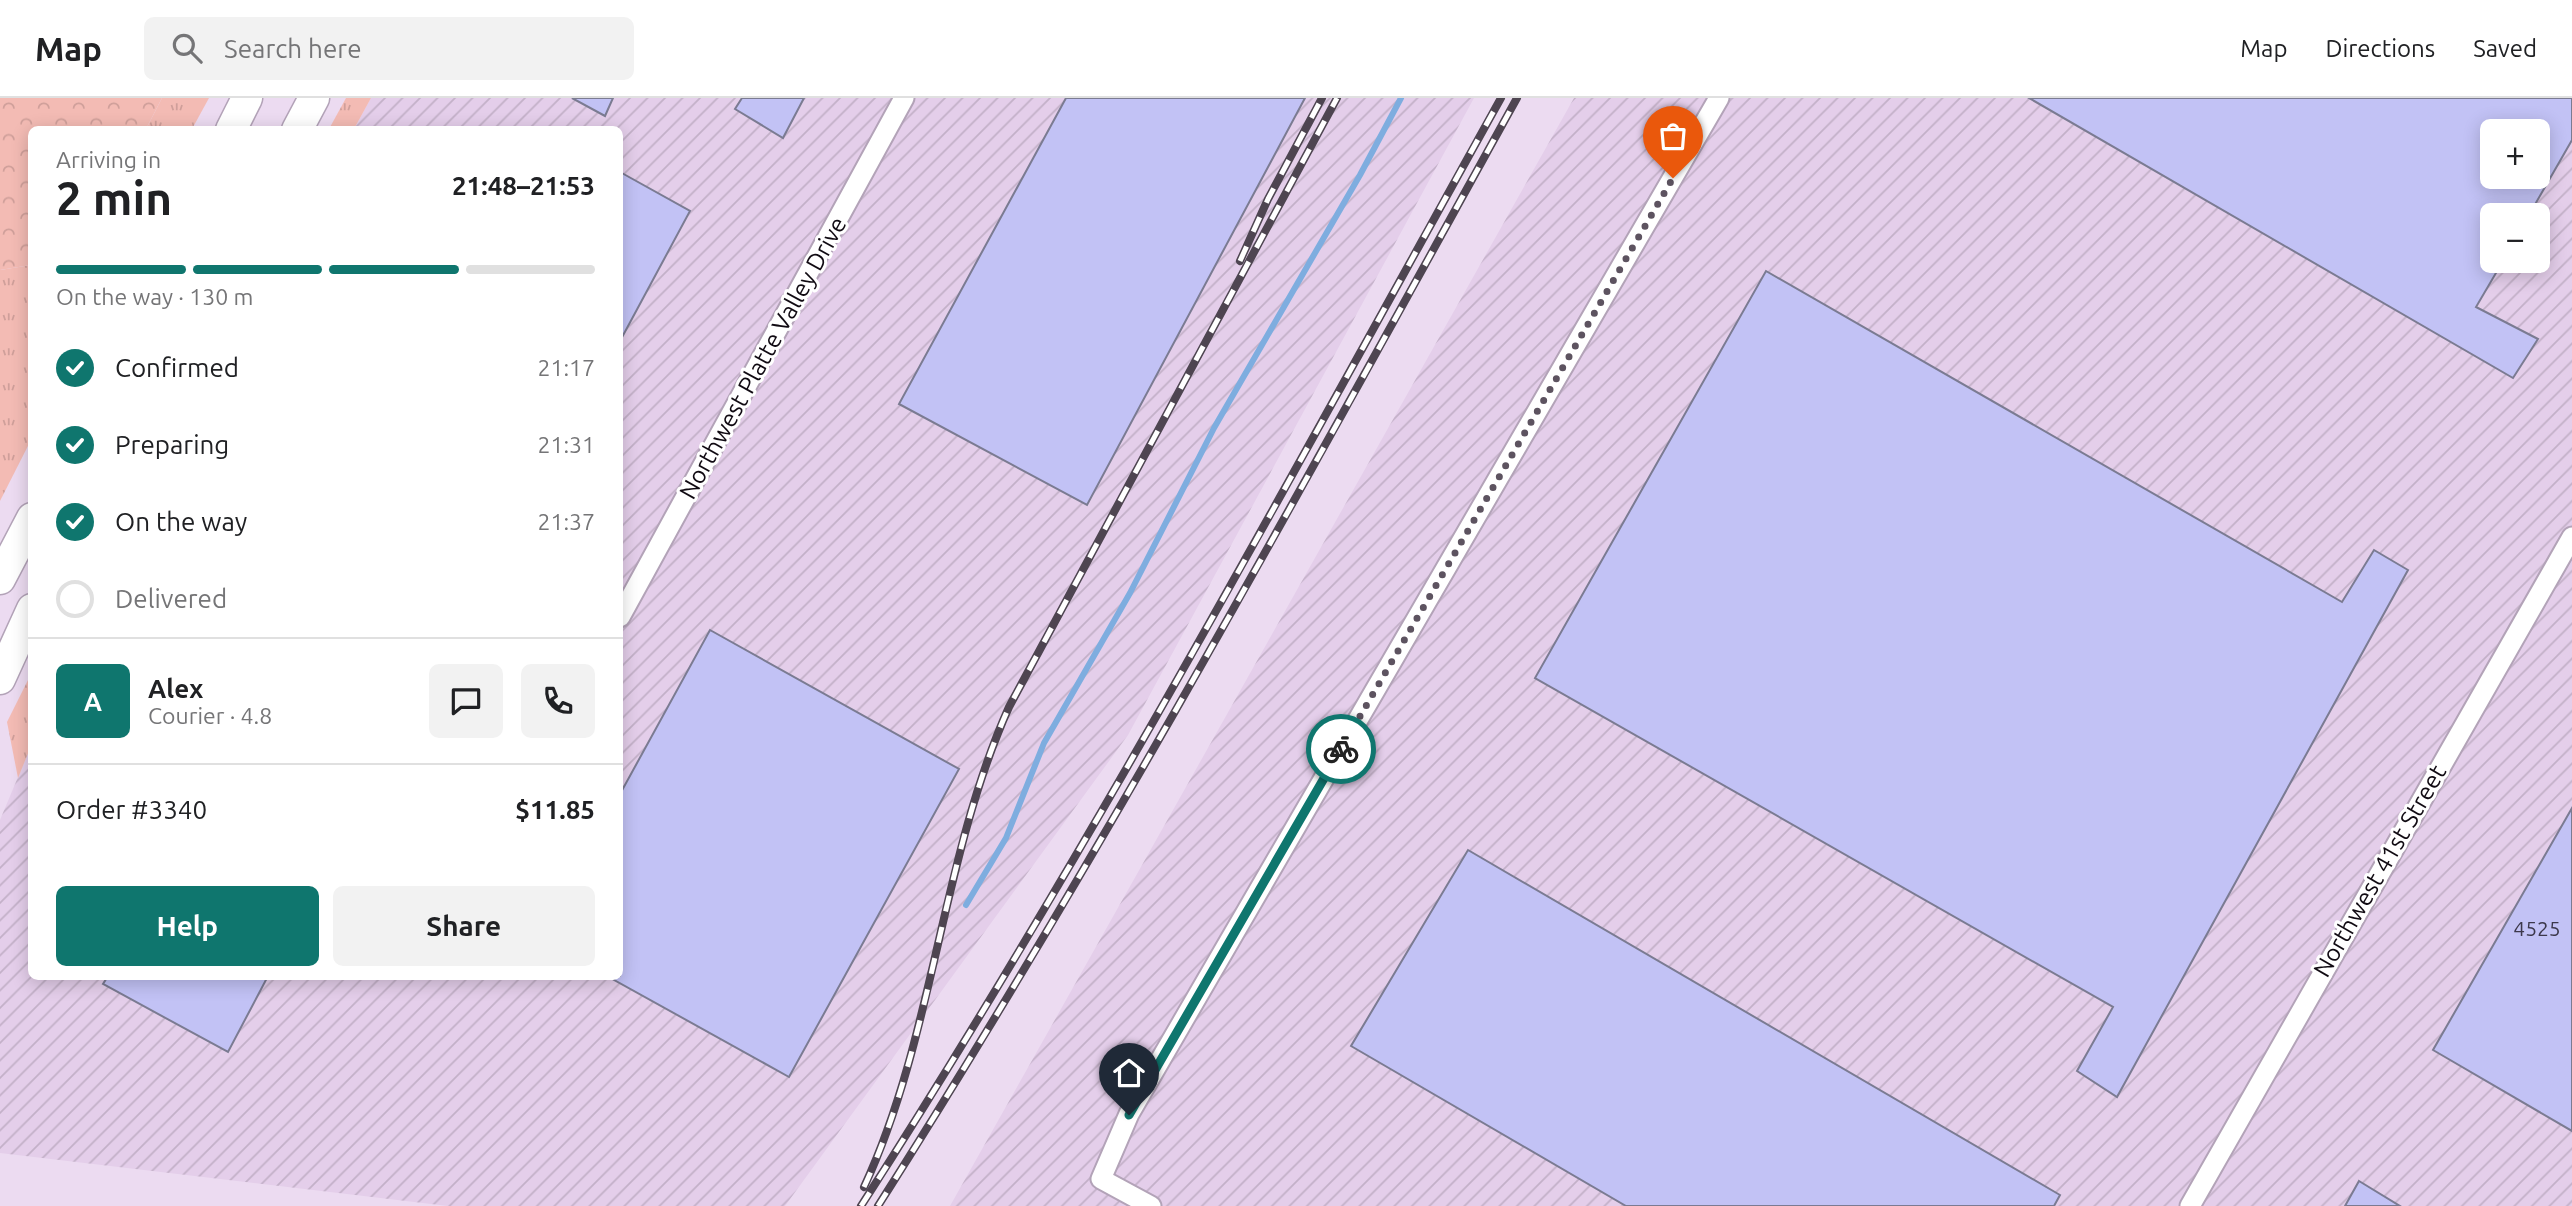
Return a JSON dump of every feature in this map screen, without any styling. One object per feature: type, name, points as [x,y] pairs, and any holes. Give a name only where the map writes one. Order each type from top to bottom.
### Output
[{"type":"main road","points":[[233,126],[247,98]]},
{"type":"main road","points":[[299,126],[314,98]]},
{"type":"main road","points":[[0,579],[28,526]]},
{"type":"main road","points":[[0,679],[28,618]]},
{"type":"street","name":"Northwest Platte Valley Drive","points":[[623,612],[904,98]]},
{"type":"street","points":[[1151,1206],[1101,1179],[1129,1115],[1719,98]]},
{"type":"street","name":"Northwest 41st Street","points":[[2190,1206],[2572,537]]},
{"type":"shaded area","points":[[371,98],[1474,98],[1128,735],[785,1206],[448,1206],[0,1153],[0,820],[28,753],[28,980],[623,980],[623,126],[356,126]]},
{"type":"shaded area","points":[[1574,98],[2572,98],[2572,1206],[950,1206]]},
{"type":"green space","points":[[0,98],[162,98],[148,126],[28,126],[28,265],[0,270]]},
{"type":"green space","points":[[162,98],[209,98],[194,126],[148,126]]},
{"type":"green space","points":[[346,98],[371,98],[356,126],[331,126]]},
{"type":"green space","points":[[28,265],[28,446],[0,501],[0,270]]},
{"type":"green space","points":[[28,680],[28,753],[18,778],[7,722]]},
{"type":"building","points":[[572,98],[613,98],[605,116]]},
{"type":"building","points":[[742,98],[804,98],[783,138],[735,109]]},
{"type":"building","points":[[1066,98],[1305,98],[1087,505],[899,404]]},
{"type":"building","points":[[2029,98],[2572,98],[2572,140],[2550,178],[2550,119],[2480,119],[2480,189],[2544,189],[2536,203],[2480,203],[2480,273],[2496,273],[2476,307],[2538,339],[2513,378]]},
{"type":"building","points":[[623,174],[690,211],[623,335]]},
{"type":"building","points":[[1766,271],[2342,602],[2374,550],[2408,570],[2117,1097],[2077,1071],[2113,1007],[1535,678]]},
{"type":"building","points":[[710,630],[959,769],[789,1077],[614,980],[623,980],[623,789]]},
{"type":"building","points":[[2572,808],[2572,1131],[2433,1050]]},
{"type":"building","points":[[1468,850],[2060,1195],[2054,1206],[1626,1206],[1351,1046]]},
{"type":"building","points":[[106,980],[266,980],[228,1052],[103,984]]},
{"type":"building","points":[[2359,1181],[2400,1206],[2345,1206]]},
{"type":"waterway","points":[[966,905],[1006,838],[1044,743],[1130,593],[1214,428],[1360,175],[1401,98]]},
{"type":"railway","points":[[1240,261],[1268,199],[1322,98]]},
{"type":"railway","points":[[864,1187],[888,1129],[907,1069],[967,825],[1009,707],[1337,98]]},
{"type":"railway","points":[[861,1206],[946,1071],[1110,796],[1501,98]]},
{"type":"railway","points":[[878,1206],[1127,796],[1285,518],[1517,98]]},
{"type":"way so far","points":[[1341,749],[1673,178]]},
{"type":"route","points":[[1129,1115],[1341,749]]}]
